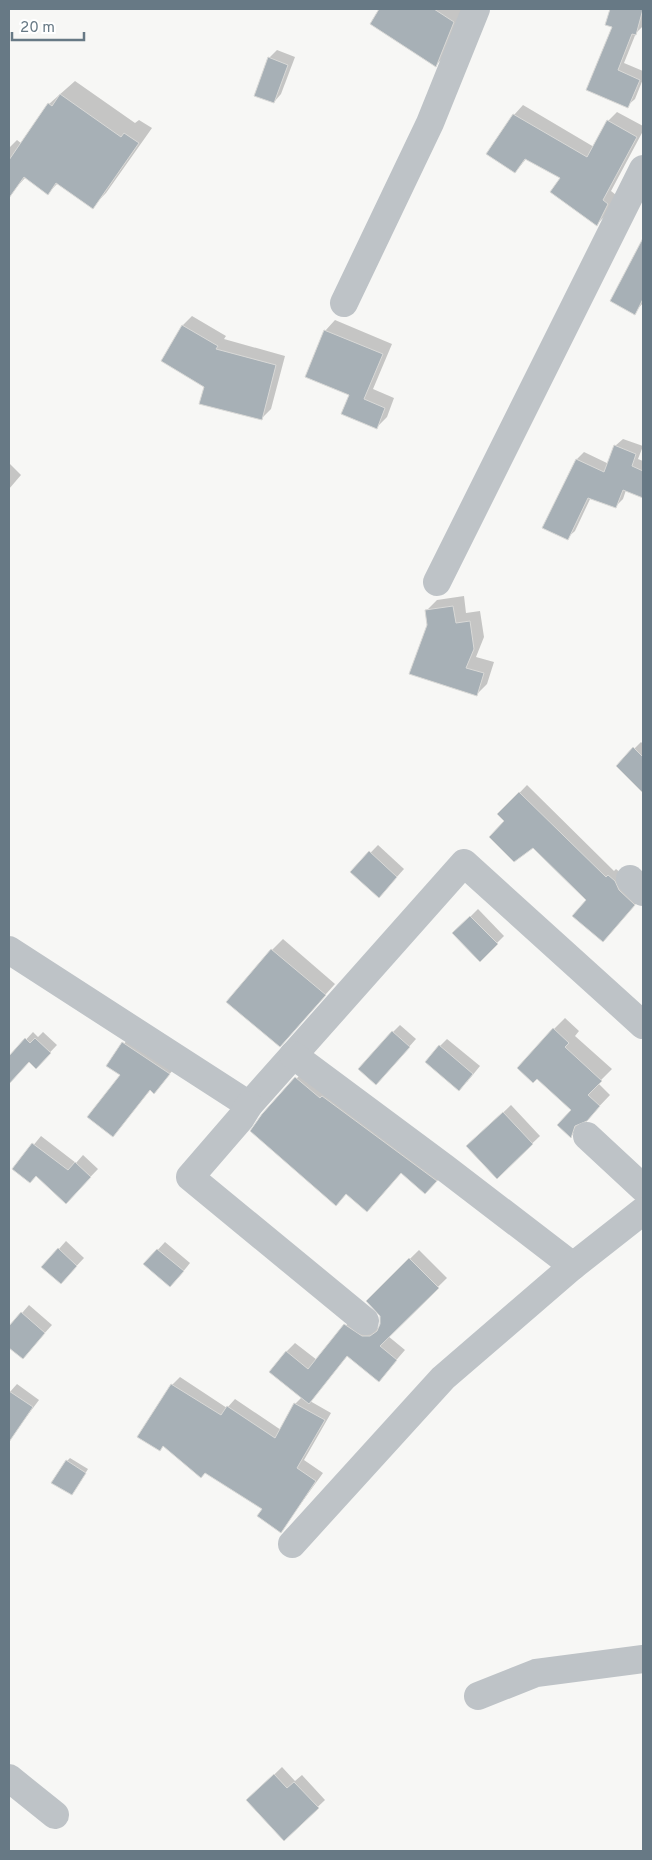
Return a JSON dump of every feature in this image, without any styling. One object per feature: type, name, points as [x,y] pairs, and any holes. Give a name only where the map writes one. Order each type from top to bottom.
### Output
[{"type":"street","points":[[344,303],[430,123],[476,9]]},
{"type":"street","points":[[437,582],[643,169]]},
{"type":"street","points":[[365,1321],[190,1177],[241,1118],[249,1105],[464,863],[643,1026]]},
{"type":"street","points":[[9,950],[249,1105]]},
{"type":"street","points":[[293,1055],[446,1168],[573,1266]]},
{"type":"street","points":[[587,1136],[643,1188]]},
{"type":"street","points":[[292,1544],[443,1378],[573,1266],[643,1211]]},
{"type":"street","points":[[478,1696],[536,1673],[643,1659]]},
{"type":"street","points":[[9,1778],[54,1815]]},
{"type":"building","points":[[379,9],[434,9],[454,22],[436,67],[370,24]]},
{"type":"building","points":[[610,9],[643,9],[636,35],[632,34],[618,70],[640,80],[628,108],[586,90],[612,27],[605,25]]},
{"type":"building","points":[[268,57],[288,65],[274,103],[254,96]]},
{"type":"building","points":[[60,94],[121,137],[124,133],[139,143],[93,209],[56,183],[48,195],[24,177],[9,198],[9,160],[48,103],[52,106]]},
{"type":"building","points":[[513,114],[587,157],[607,120],[637,137],[603,200],[608,204],[597,226],[550,192],[560,178],[525,159],[515,173],[486,154]]},
{"type":"building","points":[[643,238],[643,299],[635,315],[610,301]]},
{"type":"building","points":[[182,325],[218,346],[216,349],[276,365],[262,420],[199,404],[204,387],[161,361]]},
{"type":"building","points":[[324,330],[383,354],[364,399],[385,408],[377,429],[341,414],[349,395],[305,377]]},
{"type":"building","points":[[614,445],[636,454],[632,466],[643,471],[643,498],[623,490],[616,508],[588,498],[568,540],[542,528],[576,459],[604,472]]},
{"type":"building","points":[[453,606],[456,623],[470,621],[474,649],[466,668],[484,673],[477,696],[409,674],[427,625],[425,610]]},
{"type":"building","points":[[633,747],[643,757],[643,793],[616,766]]},
{"type":"building","points":[[519,792],[606,877],[608,875],[615,881],[619,890],[635,905],[603,942],[572,916],[586,900],[533,848],[514,862],[489,837],[504,821],[497,814]]},
{"type":"building","points":[[369,851],[397,877],[379,898],[350,872]]},
{"type":"building","points":[[470,916],[498,944],[480,962],[452,933]]},
{"type":"building","points":[[271,949],[326,995],[280,1047],[226,1002]]},
{"type":"building","points":[[553,1028],[569,1043],[565,1047],[602,1081],[588,1095],[600,1106],[587,1121],[575,1126],[571,1138],[557,1125],[571,1110],[537,1079],[533,1083],[517,1068]]},
{"type":"building","points":[[392,1031],[410,1047],[376,1085],[358,1069]]},
{"type":"building","points":[[25,1038],[30,1043],[35,1038],[51,1053],[36,1069],[29,1062],[9,1084],[9,1056]]},
{"type":"building","points":[[122,1042],[170,1074],[154,1094],[150,1090],[113,1137],[87,1117],[120,1075],[106,1066]]},
{"type":"building","points":[[439,1045],[473,1074],[459,1091],[425,1062]]},
{"type":"building","points":[[295,1077],[320,1098],[322,1096],[437,1181],[425,1194],[401,1173],[367,1212],[346,1194],[336,1206],[250,1131],[262,1114]]},
{"type":"building","points":[[503,1112],[533,1144],[497,1179],[466,1146]]},
{"type":"building","points":[[32,1143],[68,1170],[75,1162],[91,1177],[66,1204],[36,1176],[30,1183],[12,1169]]},
{"type":"building","points":[[58,1248],[77,1266],[61,1284],[41,1267]]},
{"type":"building","points":[[157,1249],[184,1271],[170,1287],[143,1264]]},
{"type":"building","points":[[409,1258],[439,1288],[380,1346],[397,1360],[379,1382],[347,1356],[309,1404],[269,1372],[286,1351],[308,1369],[344,1324],[362,1336],[370,1336],[377,1331],[380,1324],[380,1316],[366,1301]]},
{"type":"building","points":[[21,1312],[45,1333],[23,1359],[9,1348],[9,1326]]},
{"type":"building","points":[[171,1384],[221,1415],[227,1406],[275,1438],[294,1403],[325,1420],[297,1468],[316,1481],[281,1533],[257,1516],[262,1509],[205,1473],[201,1478],[163,1446],[160,1451],[137,1437]]},
{"type":"building","points":[[9,1391],[33,1407],[9,1442]]},
{"type":"building","points":[[66,1460],[86,1473],[72,1495],[51,1483]]},
{"type":"building","points":[[274,1774],[287,1788],[294,1782],[319,1808],[284,1841],[246,1800]]}]
